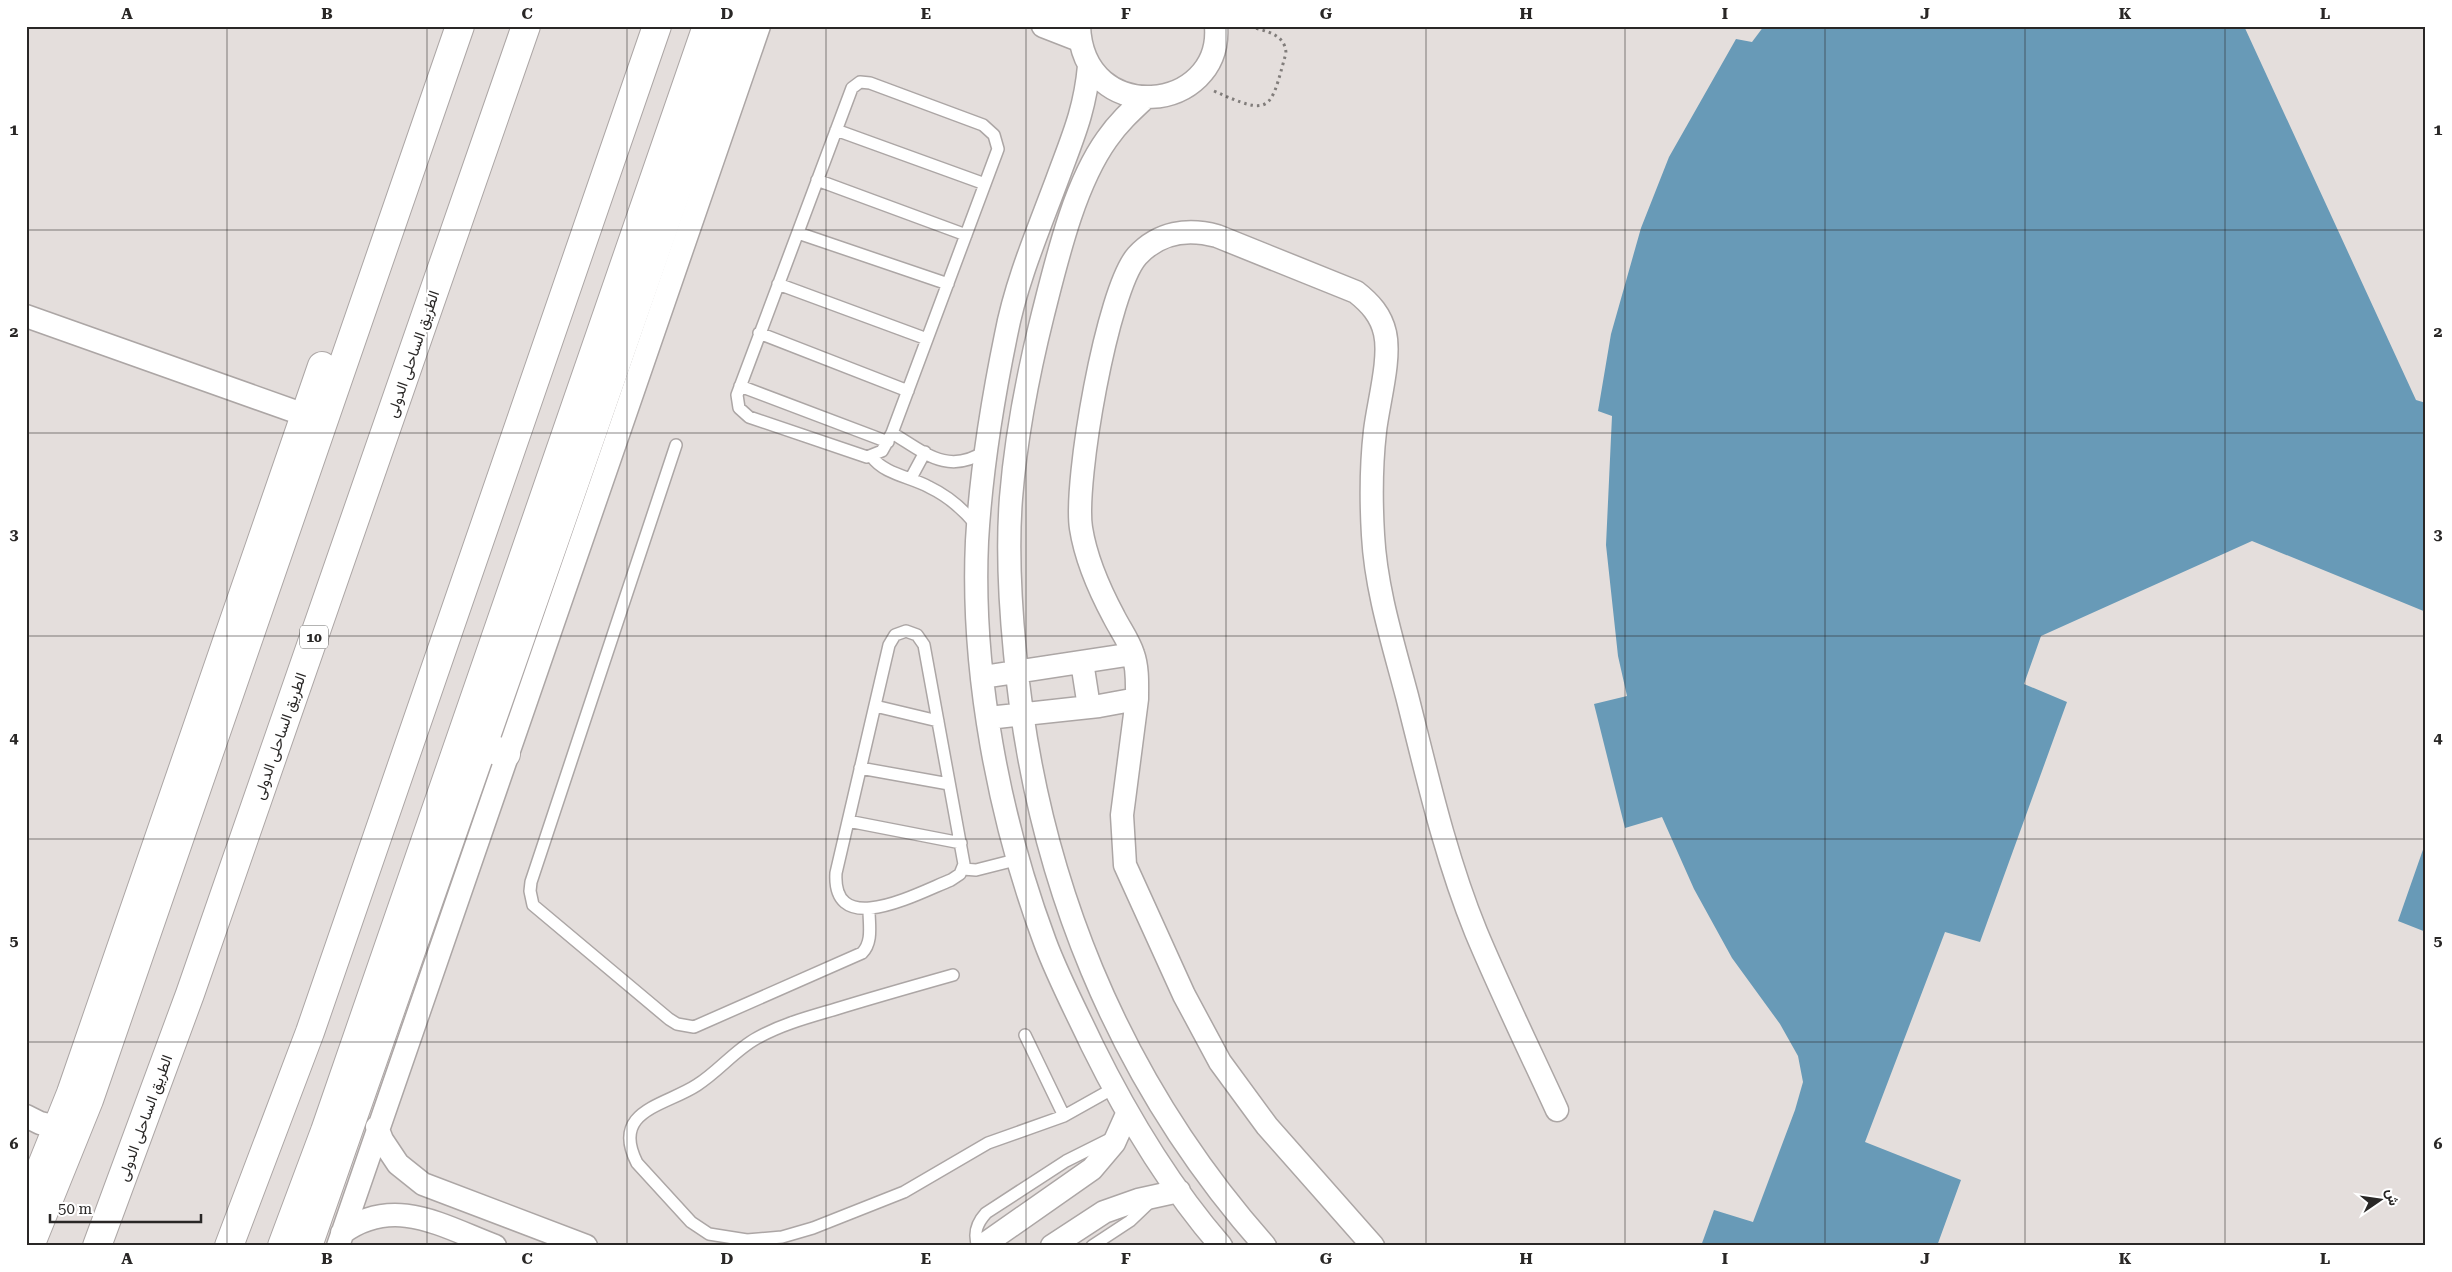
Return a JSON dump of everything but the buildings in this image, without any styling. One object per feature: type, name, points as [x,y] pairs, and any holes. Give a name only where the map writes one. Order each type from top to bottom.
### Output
[{"type":"main road","points":[[26,1205],[57,1127],[440,26]]},
{"type":"main road","points":[[30,1246],[89,1100],[460,26]]},
{"type":"main road","name":"الطريق الساحلى الدولى","points":[[97,1246],[190,994],[526,26]]},
{"type":"main road","points":[[229,1246],[310,1032],[657,26]]},
{"type":"main road","points":[[308,1246],[335,1135],[707,26]]},
{"type":"main road","points":[[368,1039],[495,750],[734,26]]},
{"type":"main road","points":[[282,1246],[335,1135]]},
{"type":"street","points":[[340,1240],[495,750],[759,26]]},
{"type":"street","points":[[1043,26],[1079,33],[1089,66],[1099,79],[1113,89],[1128,96],[1145,98],[1162,97],[1179,91],[1193,81],[1205,68],[1213,51],[1216,26]]},
{"type":"street","points":[[1089,66],[1083,111],[1025,267],[1006,331],[985,451],[979,527],[978,596],[983,677],[988,718],[1000,782],[1019,859],[1046,943],[1063,986],[1121,1100],[1180,1191],[1221,1246]]},
{"type":"street","points":[[1145,98],[1124,117],[1106,139],[1080,190],[1053,273],[1038,334],[1018,436],[1011,497],[1010,584],[1017,674],[1022,714],[1046,837],[1066,904],[1091,972],[1147,1082],[1208,1176],[1233,1210],[1265,1246]]},
{"type":"street","points":[[1373,1246],[1267,1126],[1220,1062],[1184,995],[1125,865],[1122,815],[1137,699],[1133,654],[1103,596],[1083,538],[1080,494],[1088,427],[1109,328],[1129,267],[1137,256],[1158,240],[1172,234],[1202,232],[1217,236],[1356,292],[1372,306],[1382,324],[1387,346],[1387,358],[1374,434],[1372,503],[1376,570],[1382,602],[1457,879],[1476,932],[1557,1110]]},
{"type":"street","points":[[26,316],[305,415]]},
{"type":"street","points":[[983,677],[1017,674],[1133,654]]},
{"type":"street","points":[[1082,662],[1089,707]]},
{"type":"street","points":[[988,718],[1089,707],[1137,699]]},
{"type":"street","points":[[1063,986],[1091,972]]},
{"type":"street","points":[[1121,1100],[1147,1082]]},
{"type":"street","points":[[982,1246],[1092,1168],[1118,1136],[1121,1100]]},
{"type":"street","points":[[26,1116],[40,1123],[57,1127]]},
{"type":"street","points":[[377,1127],[382,1140],[398,1164],[423,1184],[586,1246]]},
{"type":"street","points":[[1052,1246],[1104,1212],[1157,1195],[1180,1191]]},
{"type":"street","points":[[340,1240],[367,1218],[396,1213],[426,1220],[495,1246]]},
{"type":"lane","points":[[860,82],[870,83],[989,129],[997,141],[998,149],[890,437],[882,451],[872,456],[856,455],[749,417],[743,413],[737,402],[740,386],[759,333],[836,130],[852,88],[860,82]]},
{"type":"lane","points":[[836,130],[985,184]]},
{"type":"lane","points":[[817,180],[966,236]]},
{"type":"lane","points":[[798,233],[948,284]]},
{"type":"lane","points":[[778,284],[927,339]]},
{"type":"lane","points":[[759,333],[908,391]]},
{"type":"lane","points":[[740,386],[890,437],[945,462],[955,463],[971,459],[985,451]]},
{"type":"lane","points":[[676,445],[531,882],[530,891],[533,906],[669,1019],[677,1024],[694,1027],[862,953],[867,948],[870,938],[869,910]]},
{"type":"lane","points":[[911,478],[924,452]]},
{"type":"lane","points":[[872,456],[884,468],[911,478],[945,496],[979,527]]},
{"type":"lane","points":[[900,632],[912,632],[917,635],[924,645],[964,859],[963,869],[952,880],[869,910],[850,906],[838,892],[836,873],[848,821],[891,640],[900,632]]},
{"type":"lane","points":[[874,706],[938,721]]},
{"type":"lane","points":[[860,768],[950,784]]},
{"type":"lane","points":[[848,821],[961,843]]},
{"type":"lane","points":[[963,869],[976,870],[1019,859]]},
{"type":"lane","points":[[953,976],[820,1014],[780,1027],[755,1039],[698,1084],[678,1096],[642,1112],[633,1126],[631,1134],[632,1154],[638,1163],[699,1229],[718,1236],[766,1240],[814,1228],[882,1201],[925,1181],[1000,1137],[1121,1100]]},
{"type":"lane","points":[[1025,1035],[1064,1116]]},
{"type":"lane","points":[[978,1246],[975,1232],[986,1213],[1071,1158],[1118,1136]]},
{"type":"lane","points":[[1092,1246],[1130,1221],[1157,1195]]},
{"type":"path","points":[[1193,81],[1248,106],[1261,106],[1272,98],[1286,53],[1286,47],[1275,35],[1248,26]]},
{"type":"water","points":[[1764,26],[2244,26],[2416,400],[2426,403],[2426,612],[2252,541],[2041,636],[2024,684],[2067,702],[1980,942],[1945,932],[1865,1142],[1961,1180],[1937,1246],[1701,1246],[1714,1210],[1753,1222],[1795,1110],[1803,1082],[1798,1056],[1780,1024],[1732,958],[1694,889],[1662,817],[1625,828],[1594,704],[1627,696],[1618,656],[1606,545],[1612,416],[1598,411],[1611,334],[1641,228],[1669,157],[1736,39],[1752,42]]},
{"type":"water","points":[[2426,841],[2426,932],[2398,921]]}]
